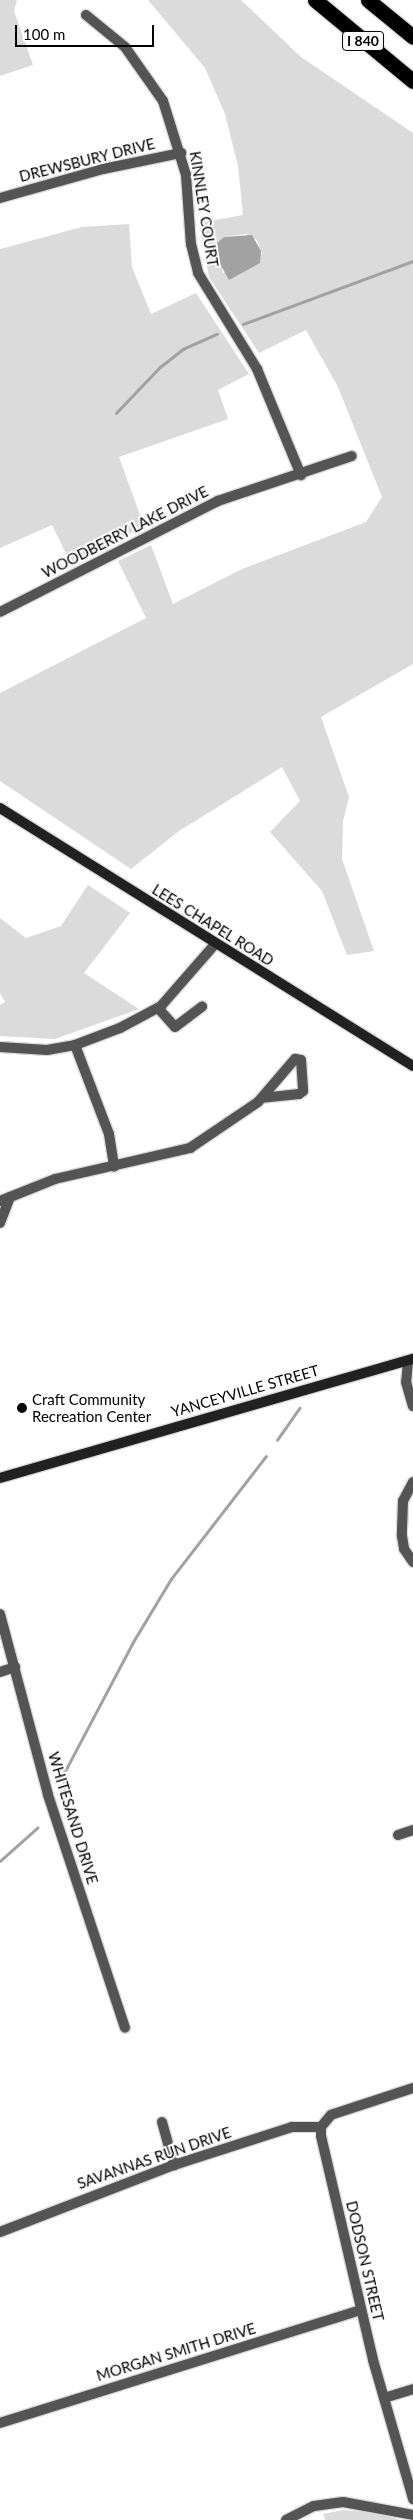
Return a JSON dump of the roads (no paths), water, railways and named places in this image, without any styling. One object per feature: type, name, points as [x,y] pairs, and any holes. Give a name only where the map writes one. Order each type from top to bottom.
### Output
[{"type":"highway","name":"I 840","points":[[314,0],[413,82]]},
{"type":"highway","name":"I 840","points":[[368,0],[413,37]]},
{"type":"main road","name":"LEES CHAPEL ROAD","points":[[0,808],[413,1066]]},
{"type":"main road","name":"YANCEYVILLE STREET","points":[[0,1478],[411,1362]]},
{"type":"street","name":"KINNLEY COURT","points":[[86,15],[125,47],[153,84],[172,122],[181,153],[198,273],[257,370],[301,475]]},
{"type":"street","name":"DREWSBURY DRIVE","points":[[0,198],[103,169],[181,153]]},
{"type":"street","name":"WOODBERRY LAKE DRIVE","points":[[0,612],[218,501],[301,475],[352,456]]},
{"type":"street","points":[[0,1047],[46,1050],[75,1045],[158,1008],[188,979],[215,944]]},
{"type":"street","points":[[158,1008],[175,1027],[202,1007]]},
{"type":"street","points":[[75,1045],[109,1134],[114,1167]]},
{"type":"street","points":[[0,1223],[5,1199],[55,1179],[114,1167],[190,1148],[223,1129],[262,1098],[295,1059],[301,1060],[303,1091],[262,1098]]},
{"type":"street","points":[[411,1362],[406,1382],[413,1406]]},
{"type":"street","points":[[413,1482],[403,1501],[402,1536],[404,1549],[413,1562]]},
{"type":"street","name":"WHITESAND DRIVE","points":[[0,1614],[48,1795],[125,2028]]},
{"type":"street","points":[[0,1672],[15,1667]]},
{"type":"street","points":[[398,1834],[413,1830]]},
{"type":"street","points":[[321,2126],[330,2115],[413,2088]]},
{"type":"street","points":[[162,2122],[174,2165]]},
{"type":"street","name":"SAVANNAS RUN DRIVE","points":[[0,2232],[174,2165],[292,2127],[321,2126]]},
{"type":"street","name":"DODSON STREET","points":[[321,2126],[361,2310],[413,2499]]},
{"type":"street","name":"MORGAN SMITH DRIVE","points":[[0,2422],[361,2310]]},
{"type":"street","points":[[384,2398],[413,2389]]},
{"type":"street","points":[[286,2520],[314,2506],[343,2502],[413,2515]]},
{"type":"waterway","points":[[243,324],[413,261]]},
{"type":"waterway","points":[[116,413],[160,367],[183,349],[217,334]]},
{"type":"waterway","points":[[277,1440],[299,1408]]},
{"type":"waterway","points":[[65,1807],[64,1773],[133,1642],[171,1579],[266,1456]]},
{"type":"waterway","points":[[0,1861],[37,1828]]},
{"type":"place","name":"Craft Community Recreation Center","points":[[22,1408]]}]
